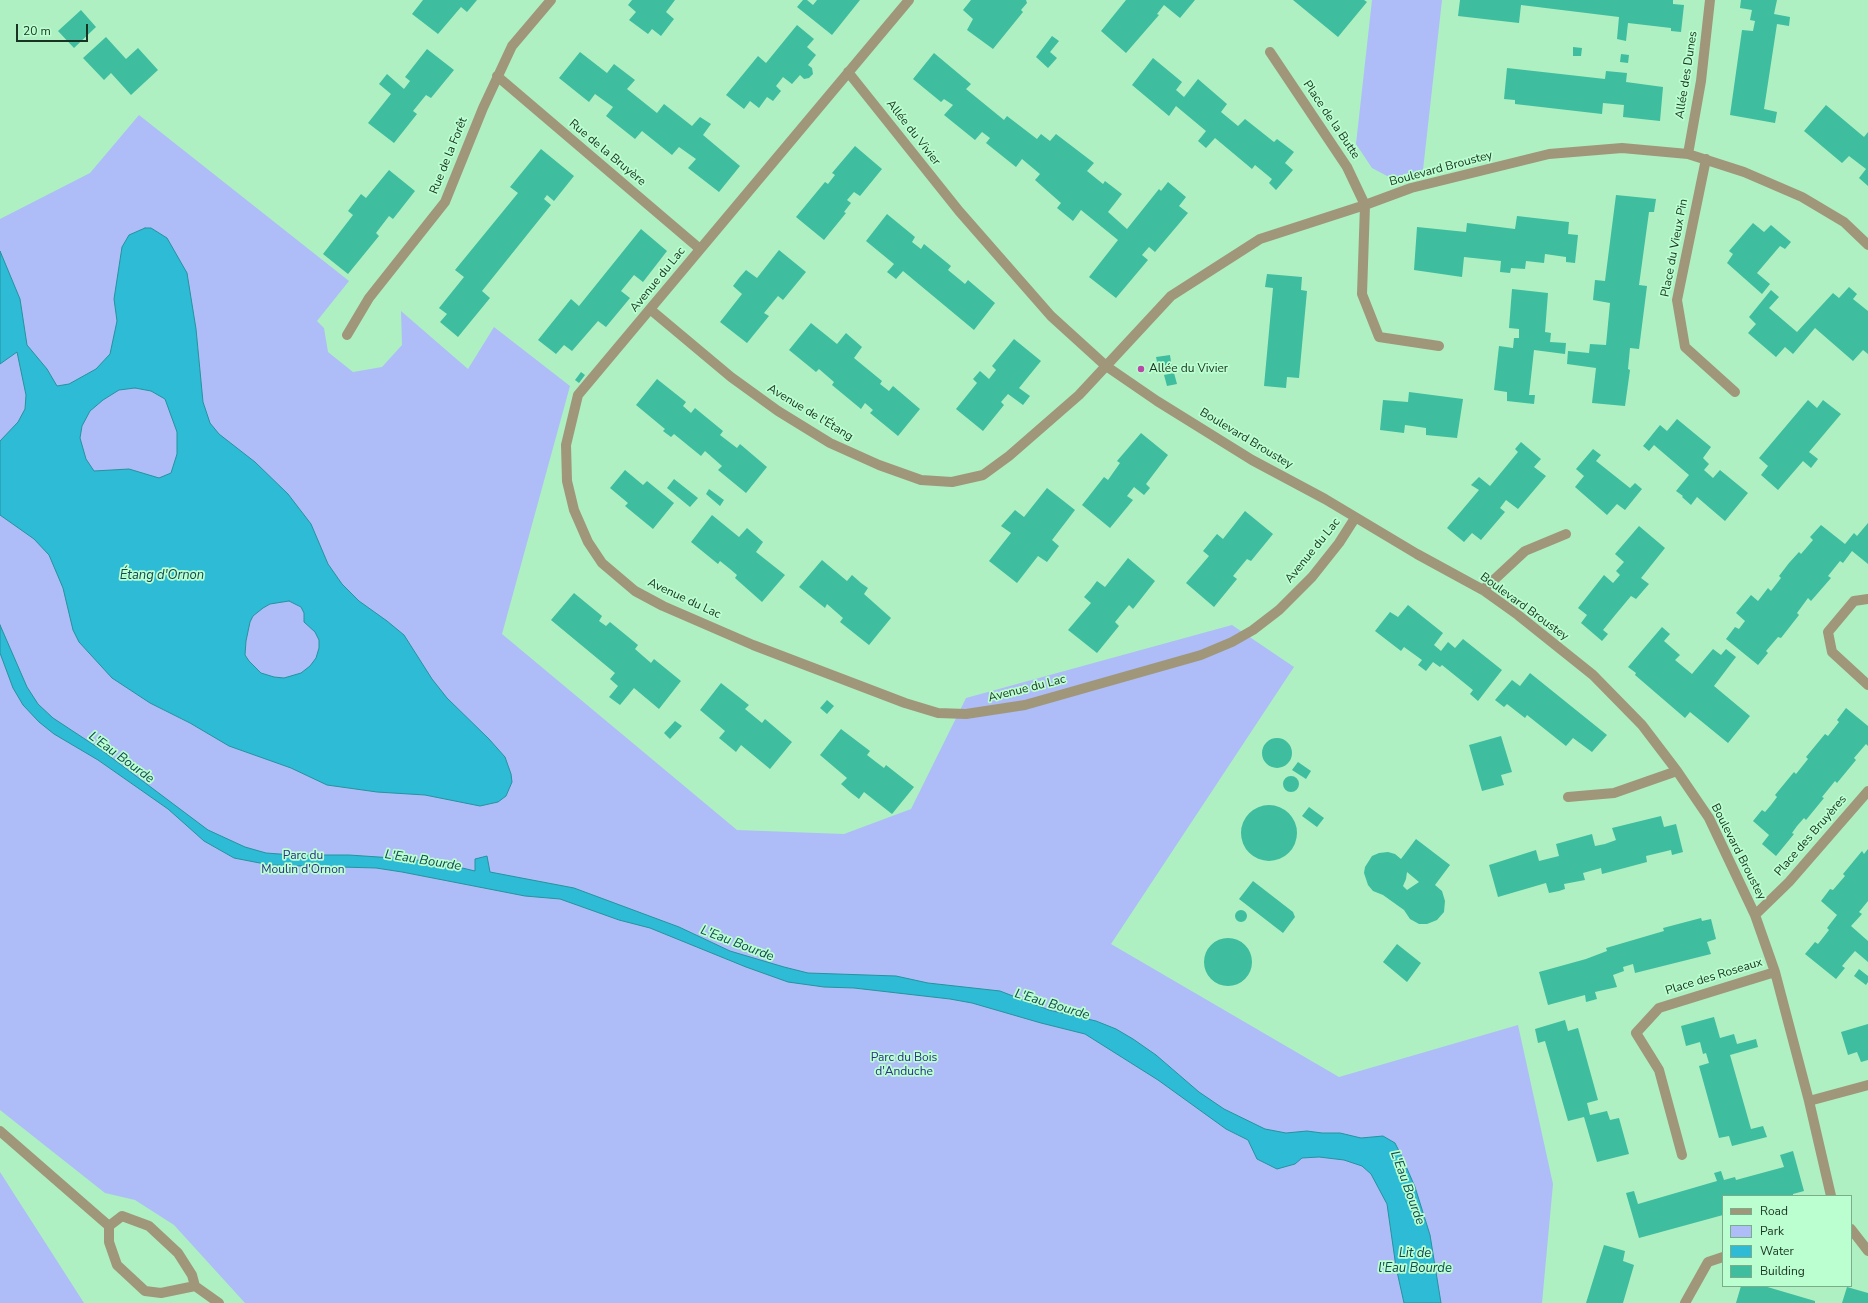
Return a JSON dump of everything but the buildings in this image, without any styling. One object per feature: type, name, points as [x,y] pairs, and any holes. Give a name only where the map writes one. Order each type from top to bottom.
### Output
[{"type":"street","name":"Rue de la Forêt","points":[[347,335],[369,298],[445,202],[512,46],[551,0]]},
{"type":"street","name":"Avenue du Lac","points":[[909,0],[700,249],[651,310],[578,395],[566,445],[567,481],[574,510],[588,542],[602,563],[635,591],[663,606],[753,645],[905,703],[945,713],[966,714],[1026,705],[1201,655],[1232,642],[1253,630],[1279,610],[1312,577],[1339,543],[1356,518]]},
{"type":"street","name":"Allée des Dunes","points":[[1688,154],[1700,80],[1710,0]]},
{"type":"street","name":"Place de la Butte","points":[[1270,52],[1347,167],[1365,205]]},
{"type":"street","name":"Allée du Vivier","points":[[848,72],[959,211],[1051,316],[1106,366]]},
{"type":"street","name":"Rue de la Bruyère","points":[[498,76],[700,249]]},
{"type":"street","name":"Boulevard Broustey","points":[[1831,1195],[1809,1101],[1774,972],[1755,915],[1709,818],[1677,770],[1642,725],[1593,675],[1518,615],[1483,590],[1325,499],[1252,460],[1157,401],[1106,366],[1171,296],[1260,239],[1365,205],[1411,188],[1549,154],[1622,148],[1688,154],[1744,172],[1802,197],[1844,222],[1868,245]]},
{"type":"street","name":"Place du Vieux Pin","points":[[1706,160],[1677,300],[1685,347],[1735,392]]},
{"type":"street","points":[[1365,205],[1362,294],[1379,337],[1439,346]]},
{"type":"street","name":"Avenue de l'Étang","points":[[651,310],[731,377],[778,411],[830,443],[879,465],[922,480],[952,482],[983,476],[1009,456],[1079,396],[1106,366]]},
{"type":"street","points":[[1483,590],[1525,551],[1566,534]]},
{"type":"street","points":[[1868,599],[1854,601],[1828,632],[1832,652],[1868,685]]},
{"type":"street","points":[[1568,797],[1614,794],[1677,770]]},
{"type":"street","name":"Place des Bruyères","points":[[1755,915],[1789,882],[1868,791]]},
{"type":"street","name":"Place des Roseaux","points":[[1682,1155],[1659,1070],[1636,1033],[1659,1008],[1774,972]]},
{"type":"street","points":[[1809,1101],[1868,1085]]},
{"type":"street","points":[[0,1131],[109,1226],[109,1242],[117,1265],[145,1291],[161,1293],[195,1286]]},
{"type":"street","points":[[109,1226],[122,1216],[149,1226],[178,1253],[192,1275],[195,1286],[219,1303]]},
{"type":"street","points":[[1852,1231],[1868,1251]]},
{"type":"street","points":[[1685,1303],[1708,1262],[1722,1257]]},
{"type":"green space","points":[[1372,0],[1442,0],[1423,170],[1397,177],[1389,177],[1372,168],[1356,144]]},
{"type":"green space","points":[[139,115],[349,281],[317,321],[324,328],[328,352],[353,372],[382,367],[402,345],[401,311],[468,369],[494,327],[570,386],[502,634],[737,830],[844,834],[911,809],[966,698],[1232,625],[1294,667],[1111,944],[1339,1077],[1518,1025],[1553,1184],[1542,1303],[245,1303],[174,1225],[135,1200],[105,1193],[0,1110],[0,219],[90,173]]},
{"type":"green space","points":[[0,1172],[84,1303],[0,1303]]},
{"type":"water","name":"Étang d'Ornon","points":[[145,228],[151,228],[167,238],[187,273],[196,329],[203,402],[210,423],[219,434],[255,462],[288,494],[311,524],[328,564],[342,584],[359,601],[404,635],[432,679],[447,698],[489,739],[505,757],[512,782],[506,796],[498,802],[480,806],[425,795],[377,792],[327,785],[291,768],[229,746],[190,723],[150,703],[112,678],[79,642],[73,630],[63,588],[49,555],[34,539],[0,515],[0,441],[18,422],[25,409],[26,395],[17,352],[0,364],[0,251],[20,299],[27,345],[47,369],[57,386],[69,384],[96,369],[110,354],[117,321],[114,299],[122,247],[129,235]],"holes":[[[135,388],[151,391],[165,399],[177,432],[177,454],[171,473],[159,478],[129,469],[94,471],[86,459],[80,438],[82,426],[90,411],[103,400],[119,390]],[[289,601],[301,607],[304,613],[304,622],[315,632],[319,640],[319,648],[316,658],[310,666],[301,673],[284,678],[274,677],[261,673],[249,661],[245,655],[246,641],[250,622],[253,616],[270,604]]]},
{"type":"water","name":"Lit de l'Eau Bourde","points":[[0,625],[27,687],[38,704],[53,718],[100,749],[208,830],[245,847],[266,853],[293,855],[349,855],[408,859],[441,863],[475,871],[475,859],[487,856],[490,872],[574,888],[679,927],[730,951],[784,967],[808,973],[896,976],[928,983],[1000,991],[1049,1010],[1096,1021],[1116,1029],[1133,1039],[1156,1055],[1199,1092],[1224,1109],[1265,1129],[1286,1133],[1307,1131],[1340,1133],[1361,1138],[1383,1136],[1395,1143],[1415,1187],[1430,1235],[1441,1303],[1404,1303],[1396,1267],[1387,1204],[1371,1174],[1362,1166],[1344,1160],[1319,1157],[1302,1158],[1295,1164],[1277,1169],[1257,1159],[1248,1140],[1226,1129],[1158,1080],[1085,1034],[972,1003],[950,999],[854,988],[824,987],[788,982],[746,967],[650,928],[619,920],[560,899],[525,896],[376,868],[270,865],[234,858],[204,841],[168,809],[98,760],[54,734],[39,722],[23,705],[13,688],[0,653]]},
{"type":"place","name":"Allée du Vivier","points":[[1141,369]]},
{"type":"water label","name":"L'Eau Bourde","points":[[121,758]]},
{"type":"water label","name":"L'Eau Bourde","points":[[423,861]]},
{"type":"water label","name":"L'Eau Bourde","points":[[737,944]]},
{"type":"water label","name":"L'Eau Bourde","points":[[1052,1005]]},
{"type":"water label","name":"L'Eau Bourde","points":[[1407,1188]]},
{"type":"park label","name":"Parc du Moulin d'Ornon","points":[[303,863]]},
{"type":"park label","name":"Parc du Bois d'Anduche","points":[[904,1065]]}]
